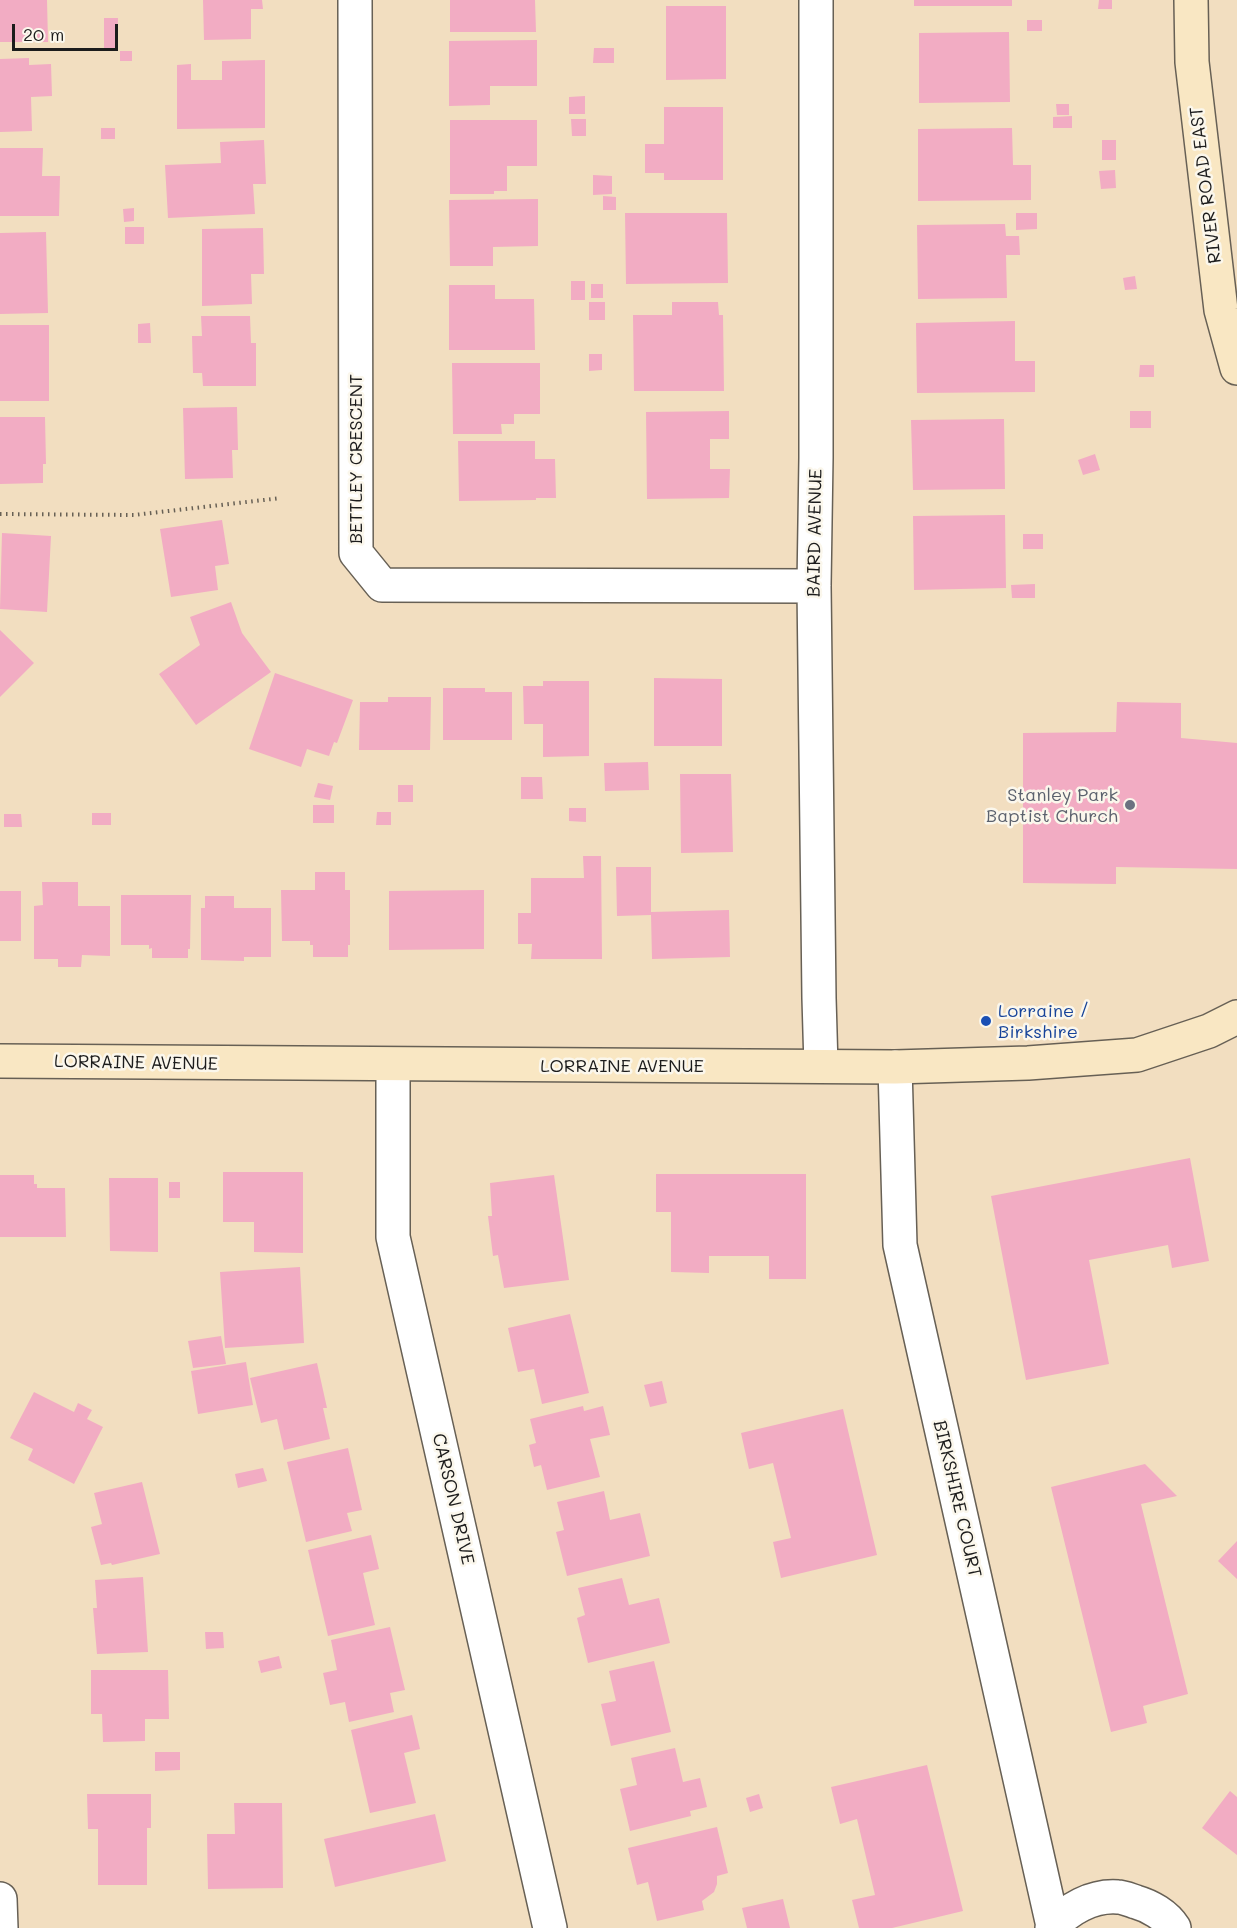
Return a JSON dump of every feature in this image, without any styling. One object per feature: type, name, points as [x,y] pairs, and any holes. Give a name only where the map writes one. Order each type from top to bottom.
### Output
[{"type":"street","name":"BETTLEY CRESCENT","points":[[355,0],[356,553],[382,585],[814,586]]},
{"type":"street","name":"BAIRD AVENUE","points":[[816,0],[814,586],[821,1066]]},
{"type":"street","name":"RIVER ROAD EAST","points":[[1191,0],[1192,62],[1221,310],[1237,368]]},
{"type":"street","name":"LORRAINE AVENUE","points":[[0,1061],[895,1067],[1028,1063],[1137,1055],[1209,1031],[1237,1017]]},
{"type":"street","name":"CARSON DRIVE","points":[[393,1065],[393,1237],[549,1928]]},
{"type":"street","name":"BIRKSHIRE COURT","points":[[895,1067],[900,1245],[1053,1927]]},
{"type":"street","name":"BIRKSHIRE COURT","points":[[1053,1927],[1068,1911],[1091,1900],[1118,1896],[1149,1906],[1170,1922],[1174,1928]]},
{"type":"street","points":[[0,1899],[1,1928]]},
{"type":"path","points":[[0,514],[134,515],[281,498]]},
{"type":"building","points":[[0,0],[47,0],[48,42],[0,42]]},
{"type":"building","points":[[203,0],[262,0],[263,9],[251,9],[251,39],[204,40]]},
{"type":"building","points":[[450,0],[535,0],[536,32],[450,32]]},
{"type":"building","points":[[914,0],[1012,0],[1012,6],[914,6]]},
{"type":"building","points":[[1099,0],[1112,0],[1112,9],[1098,9]]},
{"type":"building","points":[[666,6],[726,6],[726,79],[666,80]]},
{"type":"building","points":[[104,18],[118,18],[117,49],[104,48]]},
{"type":"building","points":[[1027,20],[1042,20],[1042,31],[1027,31]]},
{"type":"building","points":[[1009,32],[1010,102],[919,103],[919,33]]},
{"type":"building","points":[[537,40],[537,86],[490,86],[490,105],[449,106],[449,41]]},
{"type":"building","points":[[594,48],[614,48],[614,63],[593,63]]},
{"type":"building","points":[[120,51],[132,51],[132,61],[120,61]]},
{"type":"building","points":[[29,58],[29,65],[51,64],[52,96],[31,97],[32,131],[0,132],[0,59]]},
{"type":"building","points":[[265,60],[265,128],[177,129],[177,65],[191,64],[191,80],[222,80],[222,61]]},
{"type":"building","points":[[585,96],[585,114],[569,114],[569,97]]},
{"type":"building","points":[[1056,104],[1069,104],[1069,115],[1057,115]]},
{"type":"building","points":[[664,107],[723,107],[723,180],[664,180],[664,173],[645,173],[645,144],[664,144]]},
{"type":"building","points":[[1072,116],[1072,128],[1053,128],[1053,117]]},
{"type":"building","points":[[571,119],[586,119],[586,136],[572,136]]},
{"type":"building","points":[[450,120],[537,120],[537,166],[507,166],[507,191],[494,191],[494,194],[450,194]]},
{"type":"building","points":[[101,128],[115,128],[115,139],[101,139]]},
{"type":"building","points":[[1012,128],[1013,165],[1031,165],[1031,200],[918,201],[918,129]]},
{"type":"building","points":[[264,140],[266,184],[253,184],[255,214],[168,218],[165,165],[221,163],[220,142]]},
{"type":"building","points":[[1102,140],[1116,140],[1116,160],[1102,160]]},
{"type":"building","points":[[0,148],[43,148],[42,176],[60,176],[59,216],[0,216]]},
{"type":"building","points":[[1115,170],[1116,188],[1101,189],[1099,171]]},
{"type":"building","points":[[593,175],[612,176],[612,194],[593,195]]},
{"type":"building","points":[[603,196],[616,197],[616,210],[603,210]]},
{"type":"building","points":[[538,199],[538,246],[493,247],[493,266],[450,266],[449,200]]},
{"type":"building","points":[[134,208],[134,221],[124,222],[123,209]]},
{"type":"building","points":[[625,213],[727,213],[728,283],[626,284]]},
{"type":"building","points":[[1016,213],[1037,213],[1037,229],[1016,230]]},
{"type":"building","points":[[1005,224],[1006,236],[1019,236],[1020,255],[1006,255],[1007,298],[918,299],[917,225]]},
{"type":"building","points":[[125,227],[144,227],[144,244],[125,244]]},
{"type":"building","points":[[263,228],[264,274],[251,274],[252,304],[202,306],[202,229]]},
{"type":"building","points":[[46,232],[48,313],[0,314],[0,233]]},
{"type":"building","points":[[1135,276],[1137,289],[1125,290],[1123,278]]},
{"type":"building","points":[[571,281],[585,281],[585,300],[571,300]]},
{"type":"building","points":[[591,284],[603,284],[603,298],[591,298]]},
{"type":"building","points":[[449,285],[495,285],[495,299],[534,299],[535,350],[449,350]]},
{"type":"building","points":[[589,302],[605,302],[605,320],[589,320]]},
{"type":"building","points":[[672,302],[718,302],[719,315],[723,315],[724,391],[634,391],[633,315],[672,315]]},
{"type":"building","points":[[201,316],[250,316],[251,343],[256,343],[256,386],[203,386],[202,373],[193,373],[192,336],[202,336]]},
{"type":"building","points":[[1015,321],[1015,361],[1035,361],[1035,392],[917,393],[916,323]]},
{"type":"building","points":[[150,323],[151,343],[138,343],[138,324]]},
{"type":"building","points":[[0,325],[49,325],[49,401],[0,401]]},
{"type":"building","points":[[589,354],[602,354],[602,370],[589,371]]},
{"type":"building","points":[[452,363],[540,363],[540,414],[514,414],[514,424],[501,424],[502,434],[453,434]]},
{"type":"building","points":[[1140,365],[1154,365],[1154,377],[1139,377]]},
{"type":"building","points":[[237,407],[238,450],[232,450],[233,478],[185,479],[183,408]]},
{"type":"building","points":[[729,411],[729,439],[710,439],[710,469],[730,469],[729,498],[647,499],[646,412]]},
{"type":"building","points":[[1130,411],[1151,411],[1151,428],[1130,428]]},
{"type":"building","points":[[0,417],[45,417],[46,464],[43,464],[43,483],[0,484]]},
{"type":"building","points":[[1004,419],[1005,489],[913,490],[911,420]]},
{"type":"building","points":[[458,441],[535,441],[535,459],[555,459],[556,498],[459,501]]},
{"type":"building","points":[[1095,454],[1100,470],[1083,475],[1078,460]]},
{"type":"building","points":[[1005,515],[1006,588],[914,590],[913,516]]},
{"type":"building","points":[[222,520],[229,564],[215,566],[218,590],[171,597],[160,529]]},
{"type":"building","points":[[2,533],[51,536],[47,612],[0,609]]},
{"type":"building","points":[[1023,534],[1043,534],[1043,549],[1023,549]]},
{"type":"building","points":[[1035,584],[1035,598],[1012,598],[1011,585]]},
{"type":"building","points":[[231,602],[242,633],[271,672],[196,725],[159,674],[200,645],[190,617]]},
{"type":"building","points":[[0,630],[34,663],[0,697]]},
{"type":"building","points":[[275,673],[353,700],[337,743],[334,742],[329,756],[307,749],[301,767],[249,749]]},
{"type":"building","points":[[654,678],[722,679],[722,746],[654,746]]},
{"type":"building","points":[[543,681],[589,681],[589,756],[543,757],[543,724],[524,724],[523,686],[543,686]]},
{"type":"building","points":[[443,688],[485,688],[485,692],[512,692],[512,740],[443,740]]},
{"type":"building","points":[[388,697],[431,697],[430,750],[359,750],[360,702],[388,702]]},
{"type":"building","name":"Stanley Park Baptist Church","points":[[1117,702],[1181,703],[1181,738],[1237,743],[1237,869],[1116,867],[1116,884],[1023,883],[1023,733],[1116,732]]},
{"type":"building","points":[[648,762],[649,790],[605,791],[604,763]]},
{"type":"building","points":[[680,774],[731,774],[733,852],[681,853]]},
{"type":"building","points":[[521,777],[542,777],[543,799],[521,799]]},
{"type":"building","points":[[318,783],[333,786],[330,800],[314,797]]},
{"type":"building","points":[[398,785],[413,785],[413,802],[398,802]]},
{"type":"building","points":[[313,805],[334,805],[334,823],[313,823]]},
{"type":"building","points":[[569,808],[586,808],[586,822],[569,821]]},
{"type":"building","points":[[377,812],[391,812],[391,825],[376,825]]},
{"type":"building","points":[[92,813],[111,813],[111,825],[92,825]]},
{"type":"building","points":[[4,814],[21,814],[22,827],[4,827]]},
{"type":"building","points":[[583,856],[601,856],[602,959],[531,959],[532,944],[518,944],[518,913],[531,913],[531,878],[584,878]]},
{"type":"building","points":[[616,867],[651,867],[651,912],[729,910],[730,957],[652,959],[651,915],[617,916]]},
{"type":"building","points":[[315,872],[345,872],[345,890],[350,890],[348,957],[313,957],[313,945],[310,945],[310,941],[282,941],[281,890],[315,890]]},
{"type":"building","points":[[42,882],[78,882],[78,906],[110,906],[110,956],[82,955],[81,967],[58,967],[58,959],[34,959],[34,906],[43,905]]},
{"type":"building","points":[[484,890],[484,949],[389,950],[389,891]]},
{"type":"building","points":[[0,891],[21,891],[21,941],[0,941]]},
{"type":"building","points":[[121,895],[191,895],[188,958],[152,958],[152,948],[149,949],[149,945],[121,945]]},
{"type":"building","points":[[205,896],[234,896],[234,908],[271,908],[271,957],[244,957],[244,961],[201,960],[201,908],[205,908]]},
{"type":"building","points":[[1190,1158],[1209,1261],[1172,1268],[1168,1245],[1089,1260],[1109,1364],[1026,1380],[991,1196]]},
{"type":"building","points":[[223,1172],[303,1172],[303,1253],[254,1252],[254,1222],[223,1222]]},
{"type":"building","points":[[656,1174],[806,1174],[806,1279],[769,1279],[769,1256],[709,1256],[709,1273],[671,1272],[671,1212],[656,1212]]},
{"type":"building","points":[[0,1175],[34,1175],[34,1184],[37,1184],[37,1188],[65,1188],[66,1237],[0,1237]]},
{"type":"building","points":[[554,1175],[569,1280],[504,1288],[498,1255],[493,1256],[488,1216],[492,1216],[490,1183]]},
{"type":"building","points":[[109,1178],[158,1178],[158,1252],[110,1251]]},
{"type":"building","points":[[169,1182],[180,1182],[180,1198],[169,1198]]},
{"type":"building","points":[[300,1267],[304,1343],[225,1348],[220,1272]]},
{"type":"building","points":[[570,1314],[589,1393],[542,1404],[534,1369],[518,1372],[508,1328]]},
{"type":"building","points":[[221,1336],[226,1364],[193,1368],[188,1341]]},
{"type":"building","points":[[246,1362],[253,1405],[198,1414],[191,1371]]},
{"type":"building","points":[[317,1363],[327,1408],[323,1408],[330,1439],[284,1450],[277,1419],[261,1423],[250,1378]]},
{"type":"building","points":[[662,1381],[667,1403],[650,1407],[644,1385]]},
{"type":"building","points":[[34,1392],[74,1412],[78,1403],[92,1410],[87,1419],[103,1427],[74,1484],[28,1460],[33,1449],[10,1438]]},
{"type":"building","points":[[583,1406],[584,1411],[603,1406],[610,1435],[590,1439],[600,1477],[547,1490],[541,1465],[534,1467],[529,1445],[536,1443],[530,1419]]},
{"type":"building","points":[[843,1409],[877,1555],[781,1578],[773,1542],[791,1538],[773,1463],[749,1469],[741,1433]]},
{"type":"building","points":[[348,1448],[362,1510],[347,1513],[352,1531],[306,1542],[287,1462]]},
{"type":"building","points":[[1145,1464],[1177,1496],[1141,1504],[1188,1694],[1143,1706],[1147,1723],[1111,1732],[1051,1487]]},
{"type":"building","points":[[263,1468],[267,1481],[238,1488],[235,1474]]},
{"type":"building","points":[[142,1482],[160,1554],[112,1565],[111,1563],[101,1565],[91,1527],[102,1524],[94,1493]]},
{"type":"building","points":[[604,1491],[610,1520],[640,1513],[650,1556],[567,1576],[556,1532],[564,1530],[557,1502]]},
{"type":"building","points":[[371,1535],[379,1569],[363,1573],[375,1625],[328,1636],[308,1550]]},
{"type":"building","points":[[1237,1541],[1237,1579],[1218,1561]]},
{"type":"building","points":[[143,1577],[148,1652],[97,1654],[93,1608],[97,1608],[95,1580]]},
{"type":"building","points":[[622,1578],[629,1605],[659,1598],[670,1643],[588,1663],[577,1618],[585,1615],[578,1588]]},
{"type":"building","points":[[390,1627],[405,1690],[390,1693],[394,1712],[349,1722],[345,1702],[330,1705],[323,1673],[337,1670],[331,1640]]},
{"type":"building","points":[[205,1632],[223,1632],[224,1648],[206,1649]]},
{"type":"building","points":[[279,1656],[282,1668],[261,1673],[258,1661]]},
{"type":"building","points":[[654,1661],[671,1732],[611,1746],[601,1704],[616,1701],[609,1671]]},
{"type":"building","points":[[91,1670],[168,1670],[169,1719],[145,1719],[145,1741],[103,1742],[102,1714],[91,1714]]},
{"type":"building","points":[[412,1715],[420,1749],[404,1753],[416,1803],[370,1813],[351,1730]]},
{"type":"building","points":[[675,1748],[683,1782],[700,1778],[707,1807],[690,1811],[691,1816],[630,1831],[620,1789],[637,1785],[631,1758]]},
{"type":"building","points":[[155,1752],[180,1752],[180,1770],[155,1771]]},
{"type":"building","points":[[927,1765],[963,1911],[892,1928],[859,1928],[852,1900],[875,1895],[857,1819],[840,1824],[831,1787]]},
{"type":"building","points":[[1230,1791],[1237,1797],[1237,1855],[1202,1828]]},
{"type":"building","points":[[87,1794],[151,1794],[151,1828],[147,1828],[147,1885],[98,1885],[98,1829],[88,1829]]},
{"type":"building","points":[[759,1794],[763,1808],[750,1812],[746,1798]]},
{"type":"building","points":[[234,1803],[282,1803],[283,1888],[208,1889],[207,1834],[235,1834]]},
{"type":"building","points":[[435,1814],[446,1861],[335,1887],[324,1839]]},
{"type":"building","points":[[717,1827],[728,1873],[717,1876],[714,1892],[702,1901],[704,1910],[657,1921],[648,1882],[637,1885],[628,1848]]},
{"type":"building","points":[[783,1899],[790,1928],[747,1928],[742,1908]]},
{"type":"place","name":"Stanley Park Baptist Church","points":[[1130,805]]},
{"type":"place","name":"Lorraine / Birkshire","points":[[986,1021]]}]
